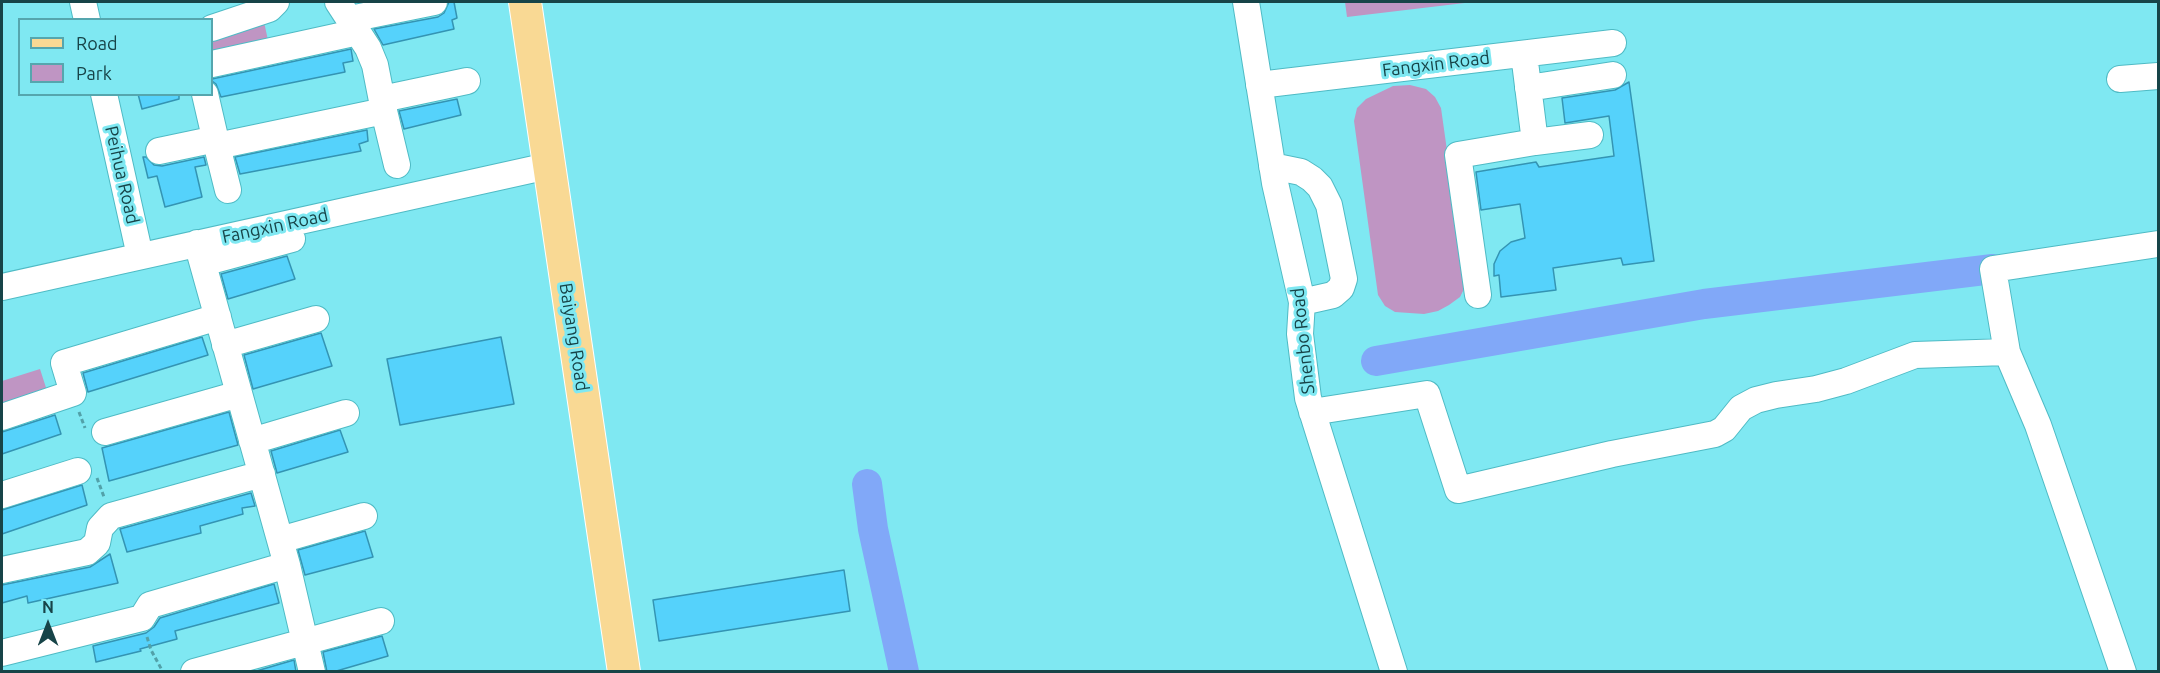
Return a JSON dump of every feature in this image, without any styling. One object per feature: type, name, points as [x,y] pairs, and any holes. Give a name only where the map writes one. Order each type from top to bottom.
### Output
[{"type":"main road","name":"Baiyang Road","points":[[504,2],[538,168],[624,672]]},
{"type":"main road","name":"Baiyang Road","points":[[525,2],[538,168],[603,672]]},
{"type":"street","points":[[83,2],[87,18]]},
{"type":"street","points":[[213,64],[279,49],[349,18],[434,2]]},
{"type":"street","name":"Shenbo Road","points":[[1246,2],[1272,166],[1302,302],[1299,334],[1312,412],[1394,672]]},
{"type":"street","points":[[213,28],[272,5],[279,49]]},
{"type":"street","points":[[349,18],[368,48],[375,65],[397,165]]},
{"type":"street","name":"Fangxin Road","points":[[1259,85],[1613,44]]},
{"type":"street","points":[[1524,54],[1535,142]]},
{"type":"street","points":[[1528,88],[1613,75]]},
{"type":"street","points":[[2120,79],[2158,76]]},
{"type":"street","points":[[159,151],[216,142],[383,105],[467,81]]},
{"type":"street","name":"Peihua Road","points":[[104,96],[140,256]]},
{"type":"street","points":[[205,96],[228,190]]},
{"type":"street","points":[[1478,295],[1458,155],[1590,135]]},
{"type":"street","points":[[1272,166],[1301,172],[1312,179],[1320,187],[1329,205],[1344,279],[1341,288],[1333,295],[1302,302]]},
{"type":"street","name":"Fangxin Road","points":[[2,287],[140,256],[200,253],[538,168]]},
{"type":"street","points":[[292,239],[200,253],[287,565],[312,672]]},
{"type":"street","points":[[2123,672],[2038,425],[2007,352],[1994,269],[2158,244]]},
{"type":"street","points":[[2,417],[74,393],[64,363],[218,317]]},
{"type":"street","points":[[225,345],[316,319]]},
{"type":"street","points":[[1312,412],[1427,394],[1458,490],[1577,462],[1715,434],[1724,429],[1741,408],[1756,400],[1846,381],[1915,356],[2007,352]]},
{"type":"street","points":[[105,432],[239,394]]},
{"type":"street","points":[[252,441],[346,413]]},
{"type":"street","points":[[2,495],[78,471]]},
{"type":"street","points":[[2,570],[87,552],[97,543],[100,528],[111,516],[262,474]]},
{"type":"street","points":[[280,540],[364,516]]},
{"type":"street","points":[[2,653],[142,618],[150,605],[287,565]]},
{"type":"street","points":[[194,672],[304,640],[381,621]]},
{"type":"path","points":[[142,618],[151,650],[163,672]]},
{"type":"green space","points":[[1345,2],[1473,2],[1347,17]]},
{"type":"green space","points":[[263,17],[269,45],[213,57],[213,37]]},
{"type":"green space","points":[[1410,85],[1426,89],[1435,97],[1441,108],[1466,285],[1460,297],[1449,305],[1438,311],[1424,314],[1395,312],[1385,306],[1378,295],[1354,121],[1357,108],[1366,99],[1393,86]]},
{"type":"green space","points":[[40,369],[49,397],[2,412],[2,381]]},
{"type":"building","points":[[449,2],[454,2],[457,18],[452,20],[454,29],[383,45],[374,29],[438,17],[444,13]]},
{"type":"building","points":[[351,49],[353,61],[343,63],[345,72],[221,97],[213,79]]},
{"type":"building","points":[[1629,82],[1654,261],[1623,265],[1621,258],[1553,268],[1556,290],[1501,297],[1499,275],[1494,276],[1494,264],[1500,251],[1511,242],[1525,238],[1520,204],[1481,210],[1476,172],[1536,162],[1539,167],[1614,156],[1609,116],[1565,123],[1562,98],[1615,90]]},
{"type":"building","points":[[139,96],[179,96],[179,99],[142,109]]},
{"type":"building","points":[[457,99],[461,115],[404,129],[399,111]]},
{"type":"building","points":[[367,130],[368,141],[359,144],[361,151],[240,174],[235,157]]},
{"type":"building","points":[[143,157],[154,165],[162,166],[204,157],[206,165],[195,167],[202,197],[165,207],[157,176],[148,178]]},
{"type":"building","points":[[287,256],[295,279],[228,299],[221,274]]},
{"type":"building","points":[[321,333],[332,366],[253,389],[244,355]]},
{"type":"building","points":[[202,337],[208,355],[88,392],[83,373]]},
{"type":"building","points":[[501,337],[514,404],[400,425],[387,359]]},
{"type":"building","points":[[229,412],[238,445],[109,481],[102,448]]},
{"type":"building","points":[[55,415],[61,434],[2,454],[2,432]]},
{"type":"building","points":[[340,430],[348,452],[277,473],[271,451]]},
{"type":"building","points":[[82,485],[87,505],[2,534],[2,510]]},
{"type":"building","points":[[251,493],[255,506],[242,508],[243,514],[200,526],[201,533],[127,552],[120,529]]},
{"type":"building","points":[[365,531],[373,557],[305,575],[298,550]]},
{"type":"building","points":[[110,554],[118,583],[28,603],[27,596],[2,603],[2,585],[90,567]]},
{"type":"building","points":[[844,570],[850,611],[659,641],[653,600]]},
{"type":"building","points":[[274,584],[279,603],[175,631],[177,639],[96,662],[93,646],[146,633],[160,618]]},
{"type":"building","points":[[382,636],[388,656],[327,672],[323,652]]},
{"type":"building","points":[[294,660],[296,672],[253,672]]},
{"type":"waterway","points":[[1376,361],[1704,304],[1993,269]]},
{"type":"waterway","points":[[867,484],[873,529],[904,672]]}]
